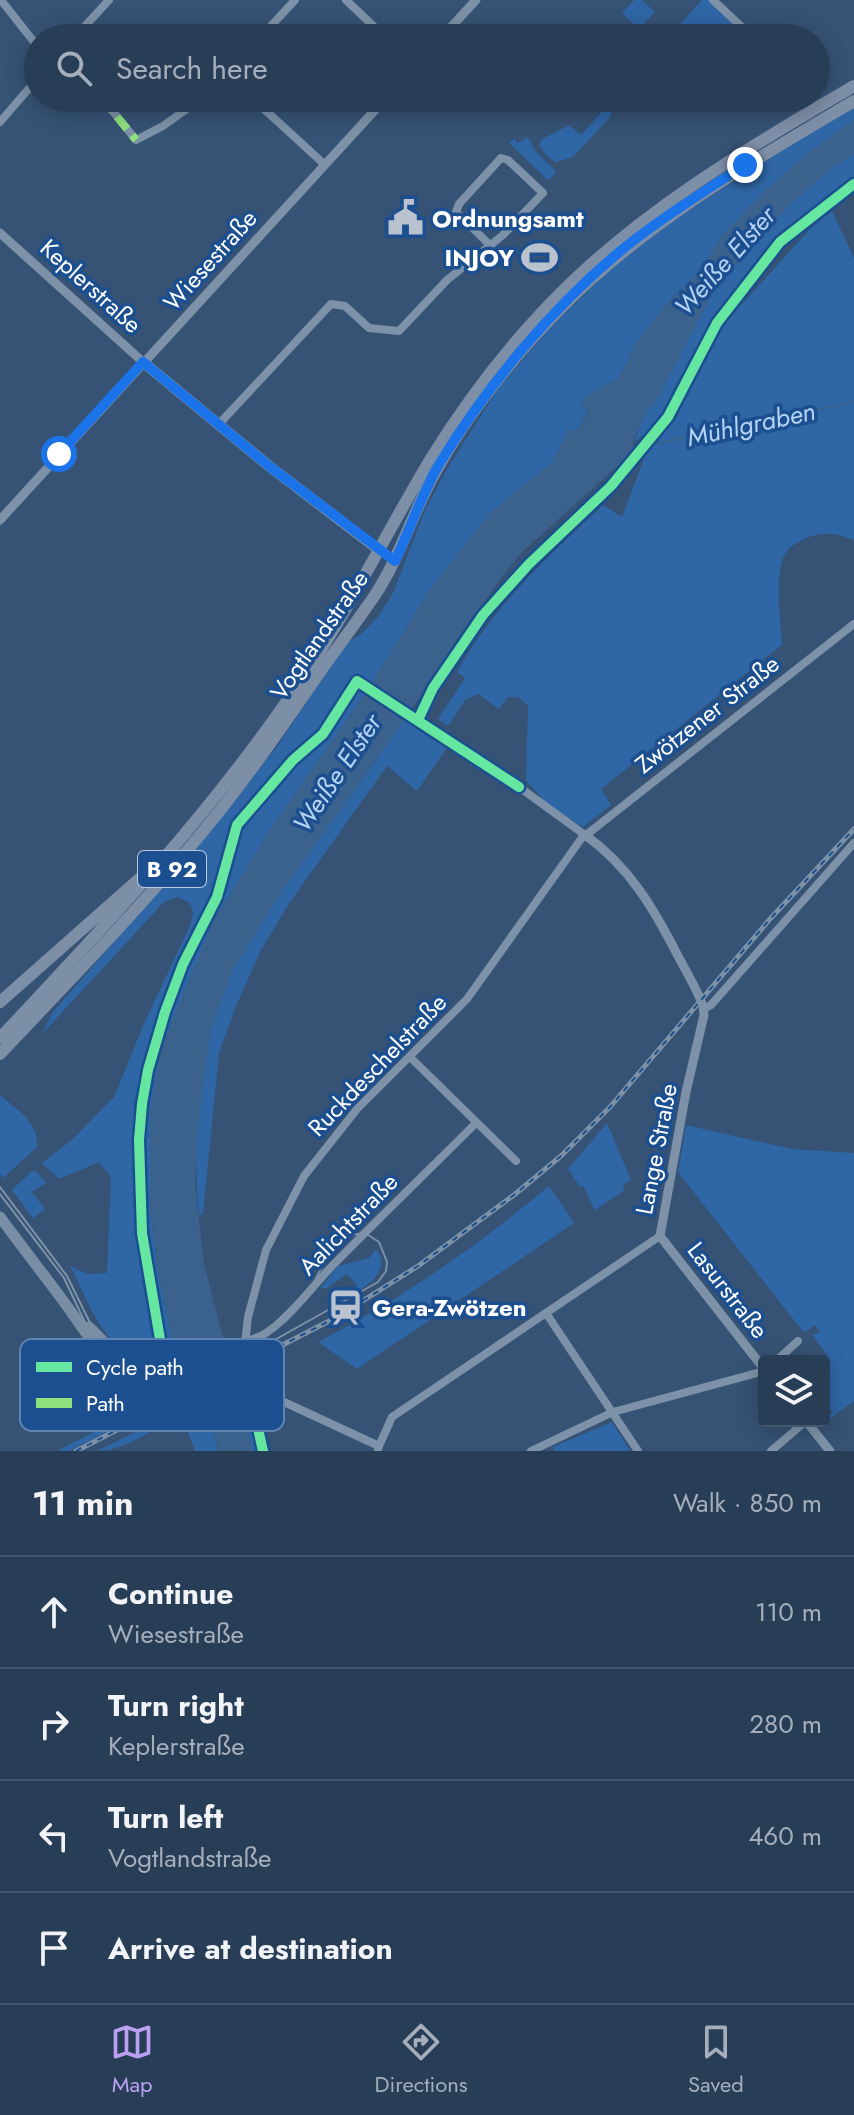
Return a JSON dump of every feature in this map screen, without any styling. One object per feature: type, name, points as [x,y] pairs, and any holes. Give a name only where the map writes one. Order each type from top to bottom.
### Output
[{"type":"main road","name":"Vogtlandstraße","points":[[830,101],[854,86]]},
{"type":"main road","name":"Vogtlandstraße","points":[[0,1054],[145,899],[201,834],[275,738],[374,597],[395,561],[439,465],[488,393],[560,309],[624,249],[686,203],[854,101]]},
{"type":"main road","name":"Vogtlandstraße","points":[[0,1038],[136,893],[246,759],[300,682],[431,458],[477,389],[516,341],[580,274],[614,244],[678,195],[812,112]]},
{"type":"main road","name":"Keplerstraße","points":[[143,362],[263,461],[379,550]]},
{"type":"main road","points":[[379,550],[395,561]]},
{"type":"main road","points":[[0,1002],[171,852]]},
{"type":"main road","points":[[0,1217],[92,1339]]},
{"type":"main road","points":[[66,1305],[101,1339]]},
{"type":"street","points":[[1,0],[24,29]]},
{"type":"street","points":[[87,24],[109,0]]},
{"type":"street","points":[[273,24],[295,0]]},
{"type":"street","points":[[346,0],[371,24]]},
{"type":"street","points":[[454,24],[476,0]]},
{"type":"street","points":[[713,0],[739,24]]},
{"type":"street","points":[[0,122],[24,94]]},
{"type":"street","points":[[113,112],[136,140],[182,112]]},
{"type":"street","points":[[267,112],[324,164]]},
{"type":"street","name":"Wiesestraße","points":[[0,520],[373,112]]},
{"type":"street","points":[[219,424],[331,304],[345,306],[369,328],[399,331],[447,280],[491,246],[543,193],[508,160],[501,158],[459,204],[456,212],[491,246]]},
{"type":"street","name":"Keplerstraße","points":[[0,233],[143,362]]},
{"type":"street","name":"Zwötzener Straße","points":[[585,835],[854,624]]},
{"type":"street","points":[[519,787],[605,849],[629,875],[656,914],[704,1009],[711,1005],[854,843]]},
{"type":"street","name":"Ruckdeschelstraße","points":[[246,1339],[248,1317],[266,1250],[299,1183],[348,1119],[467,999],[585,835]]},
{"type":"street","name":"Lange Straße","points":[[378,1449],[392,1417],[660,1236],[704,1009]]},
{"type":"street","points":[[410,1057],[516,1161]]},
{"type":"street","name":"Aalichtstraße","points":[[260,1339],[475,1124]]},
{"type":"street","name":"Lasurstraße","points":[[660,1236],[758,1362]]},
{"type":"street","points":[[546,1313],[638,1451]]},
{"type":"street","name":"Lasurstraße","points":[[783,1355],[798,1341]]},
{"type":"street","points":[[531,1451],[547,1447],[613,1412],[758,1372]]},
{"type":"street","points":[[284,1402],[378,1449]]},
{"type":"street","points":[[771,1451],[799,1427]]},
{"type":"street","points":[[811,1427],[830,1451]]},
{"type":"shaded area","points":[[634,0],[642,0],[655,12],[644,24],[634,24],[622,13]]},
{"type":"shaded area","points":[[702,0],[713,0],[737,22],[735,24],[680,24]]},
{"type":"shaded area","points":[[854,105],[854,120],[812,150],[767,189],[724,234],[699,271],[662,309],[634,347],[620,377],[587,396],[581,406],[588,410],[576,432],[569,429],[553,462],[491,512],[429,591],[369,688],[268,833],[212,924],[150,1111],[150,1208],[159,1278],[172,1339],[163,1339],[145,1230],[142,1143],[146,1100],[154,1056],[167,1012],[185,966],[222,890],[205,914],[185,952],[164,1006],[138,1104],[138,1200],[158,1339],[111,1339],[94,1314],[70,1266],[88,1274],[107,1273],[111,1177],[99,1162],[59,1179],[42,1163],[73,1139],[114,1097],[145,1021],[190,926],[193,913],[190,903],[178,897],[164,902],[42,1034],[52,1013],[201,842],[278,745],[350,641],[378,617],[394,591],[425,510],[497,390],[551,327],[613,267],[677,218]]},
{"type":"shaded area","points":[[602,112],[611,112],[610,117],[573,157],[556,162],[539,145],[542,139],[569,125],[581,135]]},
{"type":"shaded area","points":[[528,137],[536,152],[556,171],[549,181],[509,143],[515,139],[517,143]]},
{"type":"shaded area","points":[[854,154],[854,185],[796,223],[772,248],[718,318],[668,409],[655,427],[634,442],[643,417],[659,395],[715,288],[789,205],[831,168]]},
{"type":"shaded area","points":[[832,211],[854,258],[854,540],[836,534],[818,534],[788,550],[782,561],[779,584],[782,645],[601,789],[611,805],[583,827],[548,805],[526,780],[528,706],[518,697],[508,697],[499,709],[478,694],[465,700],[448,726],[438,719],[465,678],[457,672],[471,648],[523,583],[603,505],[622,517],[646,453],[678,411],[720,328],[812,227]]},
{"type":"shaded area","points":[[407,713],[418,720],[416,724],[448,746],[417,791],[387,766],[290,902],[261,950],[219,1053],[203,1214],[199,1215],[196,1156],[200,1090],[221,995],[251,936],[272,904]]},
{"type":"shaded area","points":[[0,1095],[20,1111],[37,1138],[37,1147],[3,1178],[0,1174]]},
{"type":"shaded area","points":[[607,1123],[631,1180],[623,1185],[625,1190],[595,1210],[583,1186],[580,1187],[568,1169]]},
{"type":"shaded area","points":[[686,1125],[792,1149],[854,1153],[854,1401],[830,1419],[833,1412],[830,1408],[830,1355],[812,1335],[820,1332],[815,1325],[804,1333],[678,1172]]},
{"type":"shaded area","points":[[32,1171],[36,1171],[46,1183],[32,1192],[45,1209],[33,1218],[12,1190]]},
{"type":"shaded area","points":[[549,1186],[574,1223],[357,1369],[318,1342],[438,1270],[495,1230]]},
{"type":"shaded area","points":[[376,1249],[381,1257],[379,1272],[360,1290],[345,1300],[343,1297],[357,1286],[347,1274],[327,1288],[320,1288],[338,1266],[369,1258]]},
{"type":"shaded area","points":[[612,1422],[630,1451],[555,1451],[553,1447]]},
{"type":"shaded area","points":[[96,1431],[109,1431],[69,1451],[57,1451]]},
{"type":"shaded area","points":[[138,1431],[152,1431],[132,1442],[97,1451]]},
{"type":"shaded area","points":[[188,1431],[214,1431],[218,1451],[195,1451]]},
{"type":"shaded area","points":[[248,1431],[261,1431],[264,1451],[253,1451]]},
{"type":"water","name":"Weiße Elster","points":[[854,120],[854,154],[831,168],[789,205],[715,288],[659,395],[643,417],[633,442],[635,453],[522,552],[495,586],[282,891],[232,971],[210,1033],[195,1183],[204,1264],[224,1339],[172,1339],[159,1278],[150,1208],[150,1111],[161,1048],[212,924],[268,833],[369,688],[429,591],[491,512],[553,462],[569,428],[576,432],[589,410],[581,406],[587,396],[620,377],[634,347],[662,309],[699,271],[724,234],[767,189],[812,150]]},
{"type":"water","points":[[214,1431],[248,1431],[253,1451],[218,1451]]},
{"type":"waterway","name":"Mühlgraben","points":[[648,446],[854,402]]},
{"type":"tram line","points":[[451,24],[473,0]]},
{"type":"tram line","points":[[0,524],[377,112]]},
{"type":"tram line","points":[[0,1187],[67,1276],[99,1339]]},
{"type":"tram line","points":[[0,1194],[64,1278],[93,1339]]},
{"type":"tram line","points":[[245,1339],[268,1330],[311,1288],[331,1249],[342,1236],[365,1233],[379,1242],[387,1262],[386,1271],[378,1282],[276,1339]]},
{"type":"railway","points":[[284,1344],[337,1317],[418,1266],[561,1156],[610,1107],[770,919],[854,829]]},
{"type":"railway","points":[[76,1451],[115,1431]]},
{"type":"marked path","points":[[113,112],[136,140]]},
{"type":"cycle path","points":[[418,720],[433,688],[483,615],[529,564],[611,486],[668,417],[717,323],[780,242],[854,184]]},
{"type":"cycle path","points":[[160,1339],[142,1233],[139,1140],[142,1104],[148,1070],[165,1012],[183,964],[217,897],[237,825],[293,760],[323,734],[357,681],[519,787]]},
{"type":"cycle path","points":[[259,1431],[263,1451]]},
{"type":"place","name":"Ordnungsamt","points":[[406,218]]},
{"type":"place","name":"INJOY","points":[[540,257]]},
{"type":"place","name":"Gera-Zwötzen","points":[[346,1307]]},
{"type":"route","points":[[59,454],[143,362],[269,466],[395,561],[439,465],[520,352],[560,309],[624,249],[686,203],[745,165]]}]
